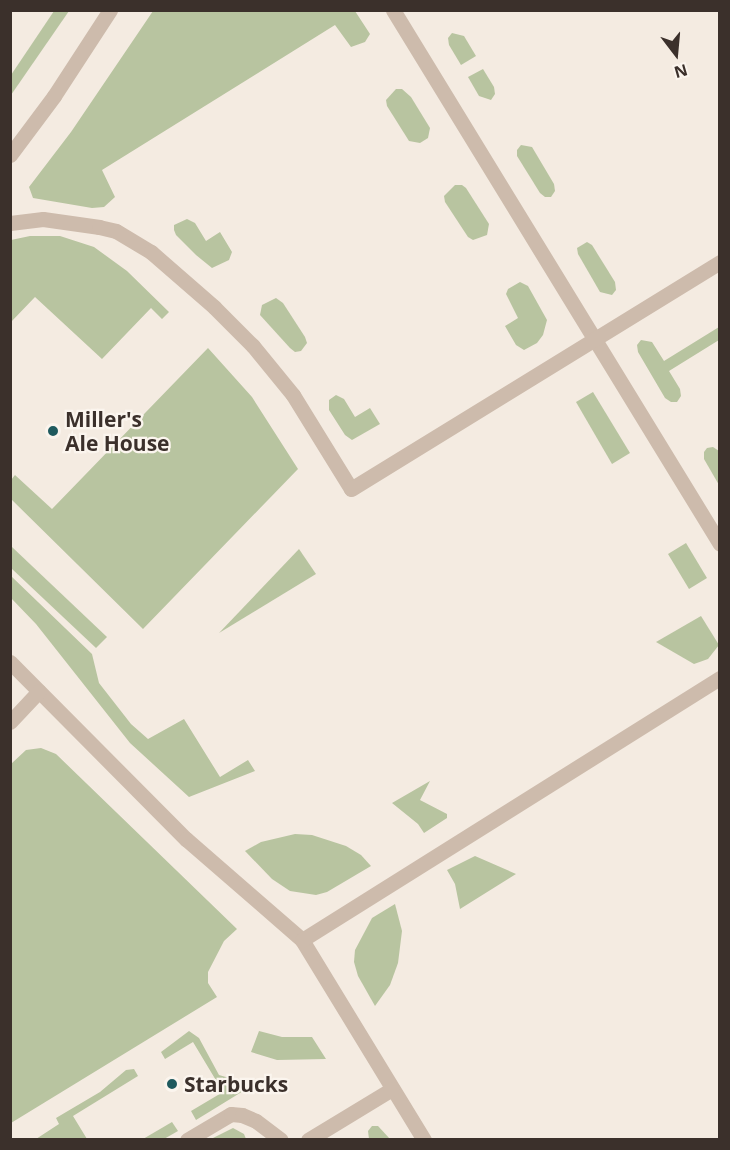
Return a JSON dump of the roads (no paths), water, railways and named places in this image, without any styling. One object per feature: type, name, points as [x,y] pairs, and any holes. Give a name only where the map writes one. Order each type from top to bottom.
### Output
[{"type":"street","points":[[10,155],[54,96],[110,10]]},
{"type":"street","points":[[393,10],[720,544]]},
{"type":"street","points":[[10,223],[43,219],[60,220],[116,231],[151,252],[253,346],[293,395],[351,489],[720,262]]},
{"type":"street","points":[[10,662],[186,839],[302,940],[424,1140]]},
{"type":"street","points":[[302,940],[720,678]]},
{"type":"street","points":[[10,722],[39,691]]},
{"type":"street","points":[[308,1140],[392,1089]]},
{"type":"street","points":[[187,1140],[231,1114],[242,1115],[256,1121],[281,1140]]},
{"type":"place","name":"Miller's Ale House","points":[[53,431]]},
{"type":"place","name":"Starbucks","points":[[172,1084]]}]
